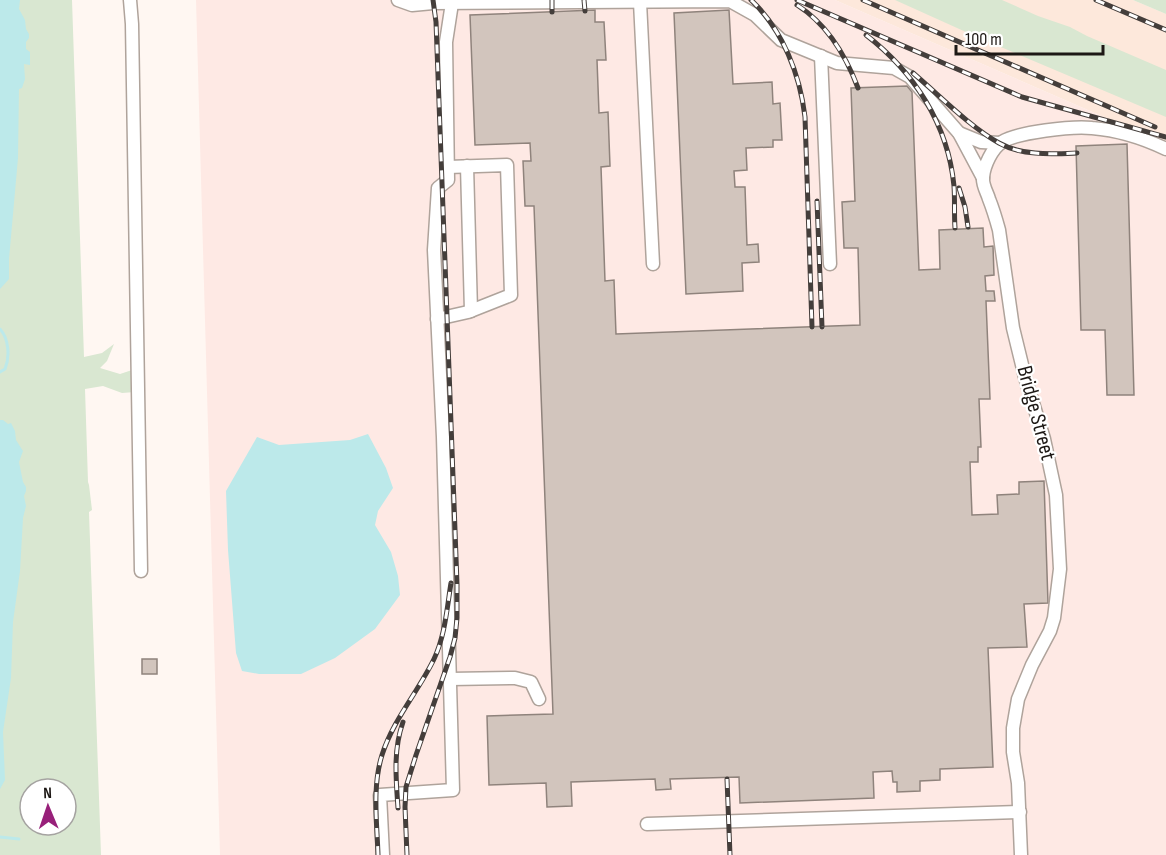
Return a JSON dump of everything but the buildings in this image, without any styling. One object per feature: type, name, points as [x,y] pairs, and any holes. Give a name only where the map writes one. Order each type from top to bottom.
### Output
[{"type":"lane","points":[[130,0],[141,571]]},
{"type":"lane","name":"Bridge Street","points":[[398,0],[412,5],[730,1],[755,15],[781,40],[837,63],[894,68],[910,77],[959,133],[982,178],[999,230],[1013,328],[1044,439],[1058,510],[1060,569],[1054,618],[1018,699],[1013,728],[1021,855]]},
{"type":"lane","points":[[640,2],[653,264]]},
{"type":"lane","points":[[383,855],[380,795],[453,790],[444,448],[434,250],[438,188],[448,180],[446,42],[452,3]]},
{"type":"lane","points":[[821,56],[830,264]]},
{"type":"lane","points":[[982,178],[989,157],[1000,143],[1013,137],[1045,130],[1090,127],[1131,135],[1166,149]]},
{"type":"lane","points":[[959,133],[981,142],[1000,143]]},
{"type":"lane","points":[[437,320],[471,311],[511,295],[507,165],[448,167]]},
{"type":"lane","points":[[467,166],[471,311]]},
{"type":"lane","points":[[450,679],[515,678],[531,682],[539,699]]},
{"type":"lane","points":[[646,824],[1020,812]]},
{"type":"shaded area","points":[[196,0],[835,0],[1166,144],[1166,855],[220,855]]},
{"type":"shaded area","points":[[835,0],[1133,0],[1166,14],[1166,144]]},
{"type":"green space","points":[[0,0],[72,0],[84,357],[102,353],[114,344],[107,361],[100,368],[120,374],[135,369],[135,392],[122,393],[103,386],[85,389],[88,482],[92,510],[89,512],[101,855],[0,855]]},
{"type":"green space","points":[[895,0],[1002,0],[1070,27],[1166,70],[1166,117],[977,37]]},
{"type":"green space","points":[[1133,0],[1166,0],[1166,14]]},
{"type":"water","points":[[0,0],[20,0],[19,9],[29,34],[26,49],[30,52],[30,65],[24,64],[25,79],[22,88],[19,89],[18,158],[9,279],[0,289]]},
{"type":"water","points":[[0,420],[11,423],[16,440],[23,451],[19,462],[26,487],[24,496],[26,506],[13,622],[11,678],[3,732],[5,780],[0,789]]},
{"type":"water","points":[[368,434],[386,468],[393,488],[378,511],[375,525],[391,552],[398,576],[400,595],[375,629],[335,658],[301,674],[259,674],[242,671],[236,653],[226,491],[257,437],[279,445],[350,440]]},
{"type":"waterway","points":[[0,329],[7,343],[8,354],[5,369],[0,372]]},
{"type":"waterway","points":[[0,837],[19,839]]},
{"type":"railway","points":[[407,855],[406,787],[450,657],[457,618],[436,22],[433,0]]},
{"type":"railway","points":[[552,0],[552,12]]},
{"type":"railway","points":[[584,0],[585,11]]},
{"type":"railway","points":[[751,0],[781,39],[794,69],[803,101],[812,327]]},
{"type":"railway","points":[[797,0],[1022,97],[1166,137]]},
{"type":"railway","points":[[863,0],[1155,127]]},
{"type":"railway","points":[[1096,0],[1166,30]]},
{"type":"railway","points":[[797,5],[818,21],[826,31],[848,64],[858,88]]},
{"type":"railway","points":[[866,35],[899,65],[926,101],[936,121],[950,163],[954,186],[955,228]]},
{"type":"railway","points":[[913,73],[966,120],[999,143],[1027,152],[1077,153]]},
{"type":"railway","points":[[959,188],[968,227]]},
{"type":"railway","points":[[817,201],[822,327]]},
{"type":"railway","points":[[378,855],[376,792],[382,755],[399,718],[438,650],[451,583]]},
{"type":"railway","points":[[398,808],[396,754],[403,722]]},
{"type":"railway","points":[[727,779],[730,855]]}]
